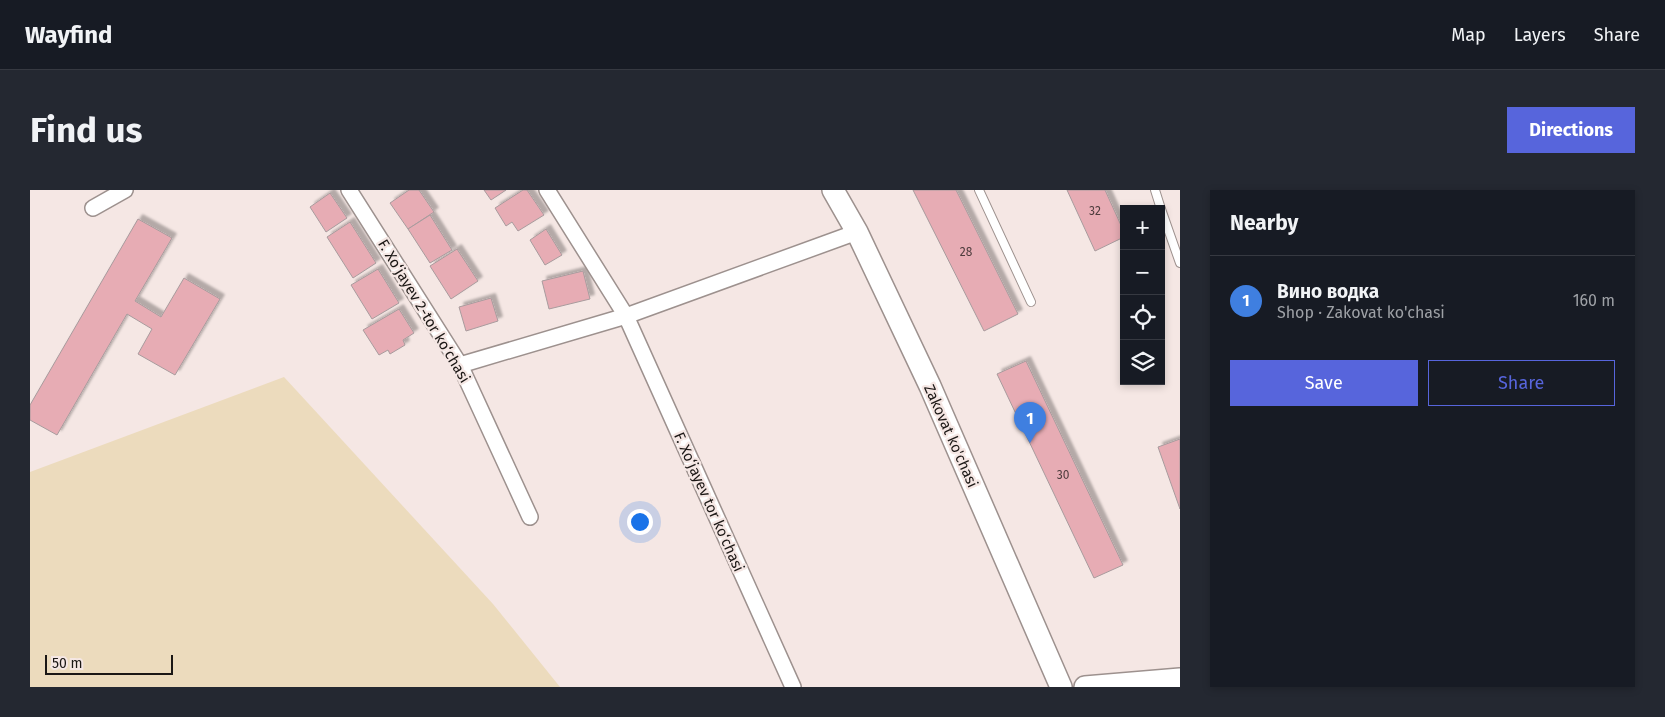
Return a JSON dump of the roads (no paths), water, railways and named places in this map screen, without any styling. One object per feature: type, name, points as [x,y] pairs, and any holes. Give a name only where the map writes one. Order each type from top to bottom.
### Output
[{"type":"main road","name":"Zakovat ko'chasi","points":[[832,190],[857,232],[930,386],[1061,687]]},
{"type":"main road","points":[[1085,687],[1180,679]]},
{"type":"street","points":[[93,208],[125,190]]},
{"type":"street","name":"F. Xo‘jayev 2-tor ko‘chasi","points":[[349,190],[460,365],[530,517]]},
{"type":"street","name":"F. Xo‘jayev tor ko‘chasi","points":[[547,190],[626,316],[793,687]]},
{"type":"street","points":[[460,365],[626,316],[857,232]]},
{"type":"lane","points":[[979,190],[1031,302]]},
{"type":"lane","points":[[1155,190],[1160,205]]},
{"type":"lane","points":[[1165,220],[1180,263]]},
{"type":"place","name":"Вино водка","points":[[1030,443]]}]
